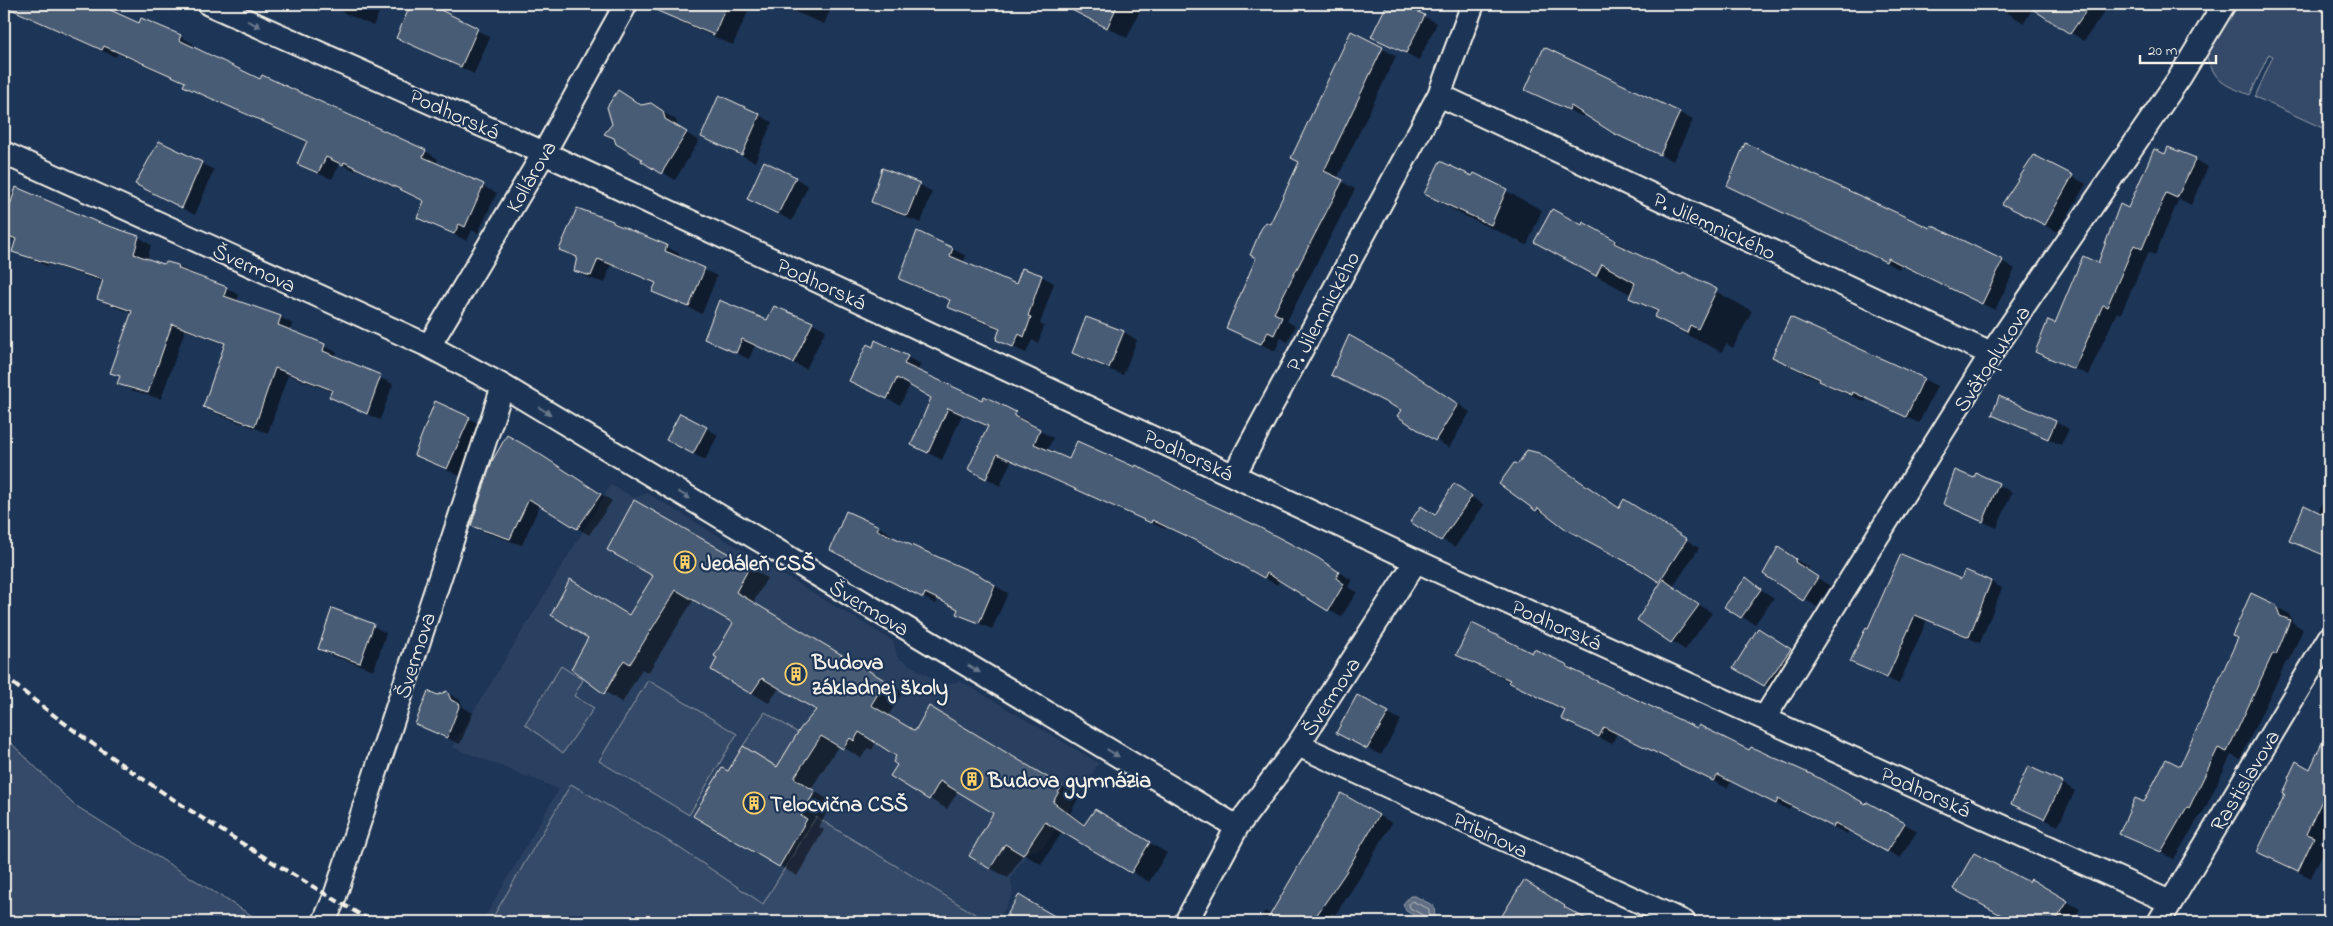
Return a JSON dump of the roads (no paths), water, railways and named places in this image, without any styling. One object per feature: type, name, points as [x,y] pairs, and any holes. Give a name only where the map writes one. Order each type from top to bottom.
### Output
[{"type":"street","name":"Podhorská","points":[[209,4],[544,152],[1416,561],[1765,717],[2170,902]]},
{"type":"street","name":"Kollárova","points":[[429,346],[544,152],[626,4]]},
{"type":"street","name":"P. Jilemnického","points":[[1234,475],[1439,95],[1473,4]]},
{"type":"street","name":"Svätoplukova","points":[[1765,717],[1991,354],[2180,77],[2224,4]]},
{"type":"street","name":"P. Jilemnického","points":[[1439,95],[1991,354]]},
{"type":"street","name":"Švermova","points":[[4,152],[429,346],[503,386],[1237,827]]},
{"type":"street","name":"Švermova","points":[[324,922],[334,899],[503,386]]},
{"type":"street","name":"Švermova","points":[[1186,922],[1237,827],[1298,745],[1416,561]]},
{"type":"street","name":"Rastislavova","points":[[2159,922],[2329,638]]},
{"type":"street","name":"Pribinova","points":[[1298,745],[1684,922]]},
{"type":"water","points":[[1410,896],[1415,896],[1434,906],[1435,918],[1426,922],[1406,911],[1403,904]]},
{"type":"railway","points":[[4,676],[92,744],[184,806],[230,836],[373,922]]},
{"type":"place","name":"Jedáleň CSŠ","points":[[685,562]]},
{"type":"place","name":"Budova základnej školy","points":[[796,674]]},
{"type":"place","name":"Budova gymnázia","points":[[972,779]]},
{"type":"place","name":"Telocvična CSŠ","points":[[754,803]]}]
